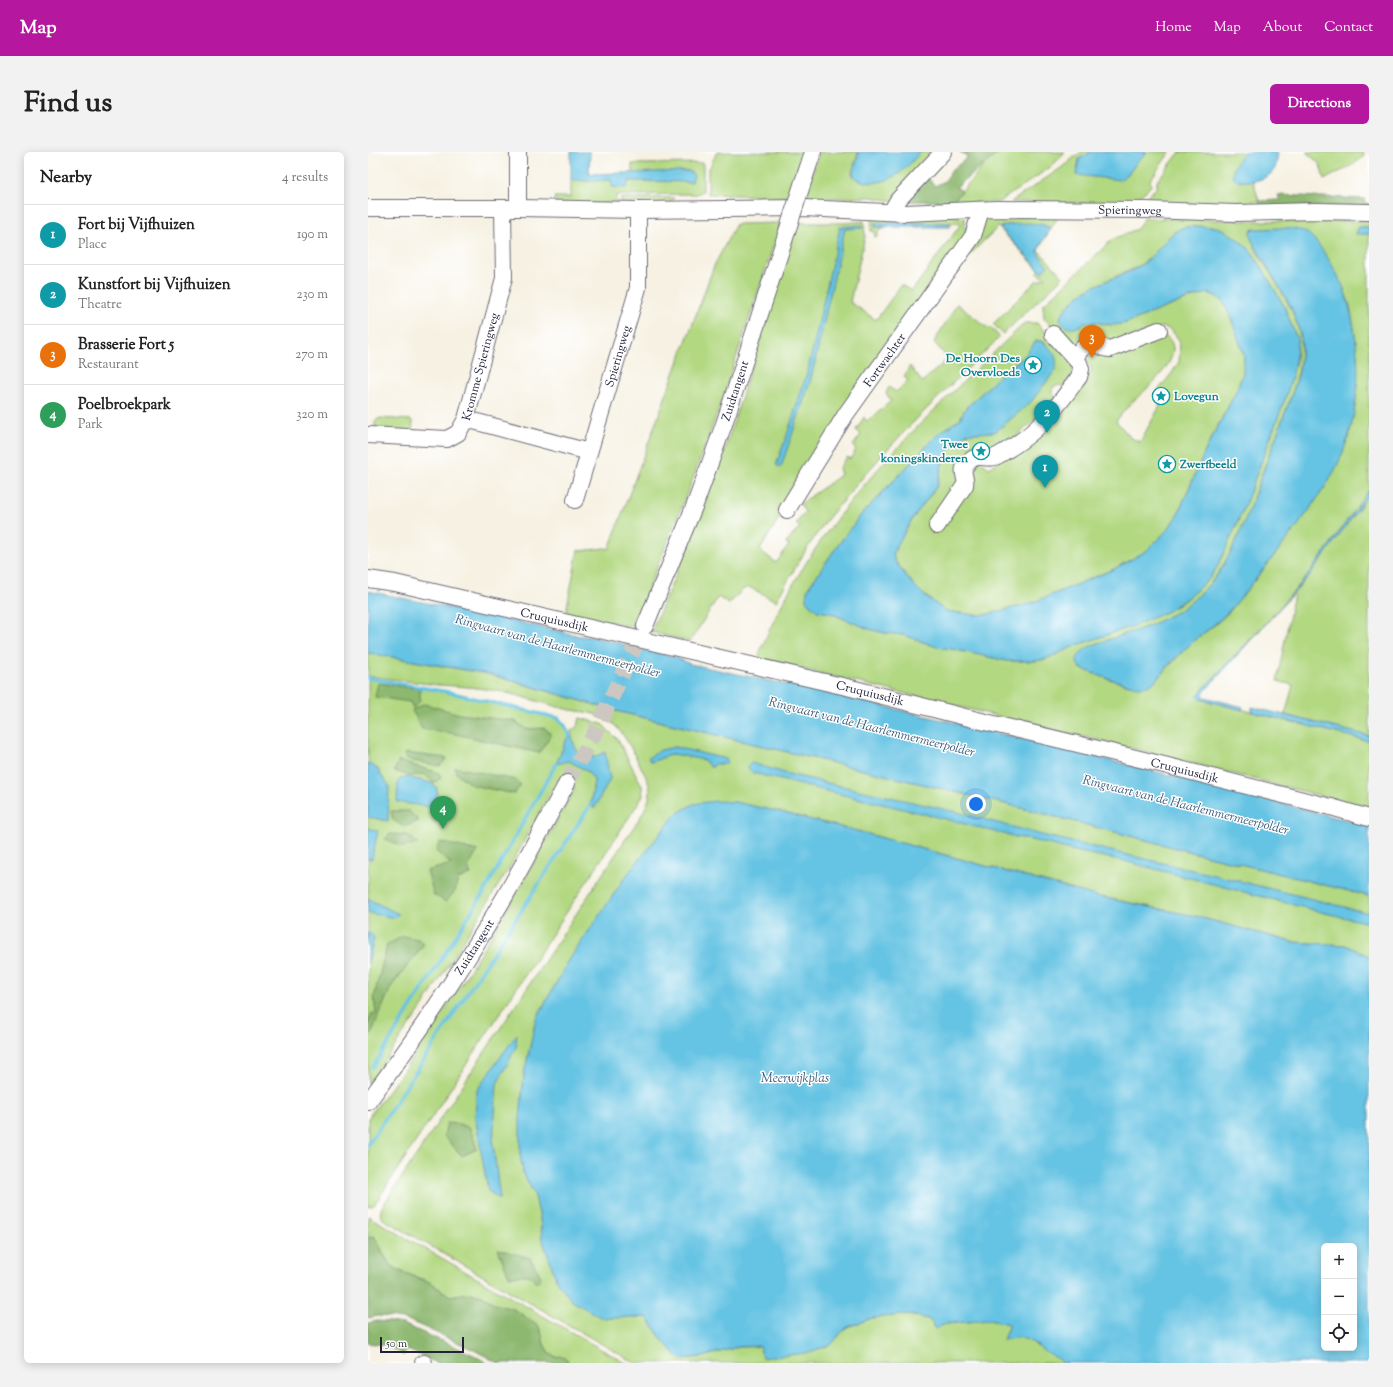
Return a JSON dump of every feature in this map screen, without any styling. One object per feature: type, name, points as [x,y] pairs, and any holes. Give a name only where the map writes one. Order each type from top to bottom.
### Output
[{"type":"street","name":"Kromme Spieringweg","points":[[368,435],[446,439],[458,433],[466,419],[504,278],[510,208],[518,152]]},
{"type":"street","name":"Zuidtangent","points":[[645,626],[696,502],[724,424],[813,152]]},
{"type":"street","points":[[891,212],[898,200],[943,152]]},
{"type":"street","name":"Spieringweg","points":[[368,208],[638,210],[804,208],[891,212],[981,210],[1146,210],[1236,213],[1316,211],[1369,212]]},
{"type":"street","name":"Spieringweg","points":[[575,500],[638,288],[638,210]]},
{"type":"street","name":"Fortwachter","points":[[787,510],[846,414],[973,236],[981,210]]},
{"type":"street","points":[[1074,357],[1088,344],[1094,344],[1110,349],[1159,330]]},
{"type":"street","points":[[937,526],[965,485],[966,482],[963,469],[965,465],[974,458],[991,458],[998,456],[1039,426],[1079,377],[1081,369],[1080,366],[1074,357],[1053,334]]},
{"type":"street","points":[[466,419],[589,452]]},
{"type":"street","name":"Cruquiusdijk","points":[[368,579],[395,583],[851,688],[1144,760],[1369,818]]},
{"type":"street","name":"Zuidtangent","points":[[368,1102],[452,983],[504,898],[567,783]]},
{"type":"green space","points":[[717,152],[805,152],[788,197],[708,194],[708,171]]},
{"type":"green space","points":[[819,152],[858,152],[852,173],[854,177],[859,180],[873,183],[898,174],[920,152],[952,152],[928,178],[899,202],[871,197],[805,197]]},
{"type":"green space","points":[[960,152],[1000,152],[956,187],[962,191],[951,204],[932,201],[899,202],[928,178],[935,186],[945,181],[952,170],[968,157]]},
{"type":"green space","points":[[995,152],[1065,152],[1052,166],[999,202],[951,204]]},
{"type":"green space","points":[[1081,152],[1092,152],[1079,159],[1128,174],[1147,152],[1170,152],[1150,180],[1151,186],[1134,204],[1011,202],[1061,168]]},
{"type":"green space","points":[[1180,152],[1245,152],[1233,169],[1239,181],[1253,181],[1259,201],[1214,204],[1158,204],[1157,202],[1154,204],[1141,205],[1142,201],[1157,187],[1157,181]]},
{"type":"green space","points":[[1306,152],[1364,152],[1363,157],[1354,164],[1324,180],[1320,164]]},
{"type":"green space","points":[[703,163],[703,191],[697,194],[616,195],[616,204],[556,204],[554,197],[571,197],[571,180],[629,181],[689,171],[632,173],[632,164]]},
{"type":"green space","points":[[1278,195],[1365,199],[1365,203],[1369,204],[1369,207],[1260,206],[1259,201],[1280,200]]},
{"type":"green space","points":[[621,198],[674,198],[671,203],[621,203]]},
{"type":"green space","points":[[947,214],[965,218],[966,234],[834,430],[760,550],[776,563],[789,545],[786,543],[800,527],[796,524],[805,512],[800,504],[841,475],[839,468],[847,457],[850,459],[856,450],[853,446],[861,434],[856,430],[864,417],[867,422],[891,401],[886,393],[889,387],[896,392],[908,380],[904,377],[910,366],[922,382],[948,359],[934,342],[957,304],[988,328],[990,327],[1000,337],[902,434],[866,474],[822,526],[776,601],[749,587],[742,590],[729,604],[718,597],[690,642],[651,632],[688,546],[726,446],[797,223],[845,223],[864,221],[865,237],[850,302],[876,320],[901,285],[912,291],[961,224],[875,223],[875,227],[885,227],[878,231],[878,236],[875,237],[874,231],[871,231],[872,217]]},
{"type":"green space","points":[[984,215],[1058,217],[1038,250],[1063,277],[1003,334],[993,324],[1037,280],[1039,281],[1042,278],[1046,278],[1037,273],[1040,271],[998,227],[954,270]]},
{"type":"green space","points":[[1144,218],[1257,221],[1369,221],[1369,227],[1359,227],[1356,233],[1369,234],[1369,490],[1308,575],[1271,618],[1201,691],[1198,696],[1200,699],[1369,741],[1369,808],[1147,752],[761,659],[759,654],[778,612],[801,572],[826,534],[853,498],[913,431],[1025,323],[1037,323],[1073,363],[1073,373],[1063,387],[1059,385],[1053,387],[1052,392],[1057,400],[1001,450],[980,450],[960,481],[941,528],[975,479],[970,469],[980,461],[989,468],[1046,426],[1092,370],[1085,358],[1092,350],[1103,357],[1161,333],[1170,340],[1173,349],[1171,359],[1156,380],[1130,404],[1116,421],[1131,438],[1140,442],[1160,406],[1156,398],[1156,393],[1179,362],[1179,340],[1172,331],[1161,327],[1115,343],[1083,341],[1068,344],[1044,318],[1043,305],[1113,239],[1137,229]],"holes":[[[1198,226],[1223,229],[1251,251],[1284,306],[1297,339],[1297,358],[1285,399],[1238,522],[1217,567],[1209,579],[1179,605],[1121,630],[1077,645],[1046,659],[1035,661],[1007,661],[937,647],[904,635],[885,633],[869,629],[830,613],[818,611],[806,600],[807,590],[860,516],[939,433],[960,419],[965,409],[1000,375],[1025,356],[1036,341],[1045,343],[1051,351],[1054,372],[1030,403],[995,432],[966,434],[949,449],[943,461],[937,486],[913,518],[896,547],[893,555],[895,561],[918,590],[946,611],[975,615],[989,614],[1032,603],[1114,569],[1146,551],[1168,529],[1178,514],[1211,438],[1235,394],[1243,374],[1244,355],[1231,318],[1223,301],[1208,293],[1190,298],[1126,323],[1110,325],[1095,322],[1085,323],[1075,328],[1086,290],[1139,266],[1153,256],[1173,233],[1181,228]],[[1292,229],[1343,287],[1350,306],[1354,329],[1357,358],[1343,451],[1329,481],[1293,532],[1230,611],[1191,643],[1154,682],[1147,686],[1132,685],[1080,668],[1090,646],[1157,623],[1177,612],[1194,599],[1209,585],[1221,569],[1240,534],[1293,391],[1301,355],[1298,326],[1293,313],[1257,251],[1250,232],[1251,230]]]},
{"type":"green space","points":[[781,223],[722,400],[690,486],[633,627],[566,612],[578,550],[609,549],[714,266],[736,224]]},
{"type":"green space","points":[[380,418],[411,420],[413,422],[412,433],[375,430],[375,421]]},
{"type":"green space","points":[[1369,494],[1369,736],[1285,715],[1293,685],[1277,681],[1294,593],[1310,575]]},
{"type":"green space","points":[[368,653],[488,674],[616,711],[1014,806],[1369,896],[1369,956],[1345,945],[1292,942],[1195,916],[1096,896],[857,831],[776,811],[571,957],[536,1019],[524,1074],[520,1154],[523,1172],[535,1196],[540,1218],[542,1238],[602,1318],[647,1317],[663,1341],[680,1359],[702,1357],[738,1347],[831,1345],[845,1328],[872,1318],[902,1315],[916,1316],[945,1324],[989,1320],[1009,1324],[1003,1340],[1019,1337],[1032,1342],[1038,1347],[1046,1349],[1066,1363],[635,1363],[383,1219],[380,1214],[382,1207],[641,816],[650,795],[649,784],[626,740],[615,725],[605,718],[594,714],[566,709],[492,690],[368,676]]},
{"type":"green space","points":[[368,678],[448,692],[558,718],[570,736],[556,764],[569,761],[587,771],[594,780],[591,804],[605,753],[593,757],[583,756],[574,747],[571,731],[578,726],[580,718],[602,724],[618,740],[642,786],[643,796],[374,1205],[368,1207],[368,1118],[402,1073],[461,985],[521,886],[575,788],[558,779],[511,865],[421,1009],[368,1084]]},
{"type":"green space","points":[[378,683],[420,689],[420,701],[413,708],[410,702],[375,697]]},
{"type":"green space","points":[[424,704],[460,714],[515,721],[526,729],[545,728],[551,735],[539,753],[451,733],[422,729],[412,710]]},
{"type":"green space","points":[[405,753],[447,758],[440,766],[407,760]]},
{"type":"green space","points":[[399,761],[439,773],[441,778],[433,783],[425,774],[410,776],[394,771]]},
{"type":"green space","points":[[455,767],[516,780],[521,785],[514,794],[472,785],[456,773]]},
{"type":"green space","points":[[391,811],[409,811],[419,821],[404,827],[393,820]]},
{"type":"green space","points":[[390,834],[408,835],[418,844],[403,847],[385,839]]},
{"type":"green space","points":[[440,842],[478,851],[468,867],[471,874],[458,879],[455,891],[446,902],[434,895],[427,871],[451,864],[436,851]]},
{"type":"green space","points":[[403,936],[418,939],[424,944],[391,987],[368,1038],[368,1025],[372,1013],[376,1014],[374,997],[387,945]]},
{"type":"green space","points":[[447,1123],[459,1124],[470,1128],[477,1149],[462,1156],[444,1136]]},
{"type":"green space","points":[[368,1216],[626,1363],[568,1363],[567,1359],[556,1357],[549,1353],[544,1344],[538,1325],[513,1309],[497,1305],[482,1296],[469,1293],[450,1296],[429,1282],[397,1270],[388,1262],[374,1236],[368,1238]]},
{"type":"green space","points":[[374,1236],[388,1262],[397,1270],[429,1282],[450,1296],[469,1293],[482,1296],[497,1305],[513,1309],[538,1325],[544,1345],[549,1353],[556,1357],[560,1356],[567,1359],[568,1363],[498,1363],[472,1349],[408,1320],[377,1316],[368,1318],[368,1238]]},
{"type":"green space","points":[[498,1249],[530,1258],[541,1276],[537,1283],[529,1275],[509,1276]]},
{"type":"green space","points":[[377,1321],[403,1324],[474,1355],[487,1363],[436,1363],[407,1350],[404,1355],[385,1345],[368,1343],[368,1323]]},
{"type":"water","points":[[571,152],[590,152],[589,174],[689,171],[694,175],[692,182],[629,181],[626,188],[612,187],[611,180],[571,180]]},
{"type":"water","points":[[859,152],[921,152],[904,169],[888,180],[865,182],[854,177],[853,174]]},
{"type":"water","points":[[1092,152],[1147,152],[1128,174],[1120,180],[1076,175],[1079,159]]},
{"type":"water","points":[[1245,152],[1278,152],[1275,168],[1263,179],[1245,181],[1234,179],[1234,168]]},
{"type":"water","points":[[875,223],[950,223],[950,227],[875,227]]},
{"type":"water","points":[[1028,223],[1045,225],[1045,228],[1047,228],[1047,226],[1050,227],[1038,250],[1038,254],[1048,266],[1042,272],[1000,228],[1006,225]]},
{"type":"water","points":[[862,225],[862,228],[845,229],[811,379],[781,467],[776,465],[808,370],[840,227]]},
{"type":"water","points":[[1198,226],[1223,229],[1251,251],[1284,306],[1297,339],[1293,374],[1285,399],[1247,500],[1224,553],[1209,579],[1191,595],[1168,611],[1136,625],[1077,645],[1046,659],[1035,661],[1007,661],[937,647],[904,635],[885,633],[869,629],[830,613],[818,611],[810,605],[806,600],[807,590],[860,516],[939,433],[960,419],[965,409],[1000,375],[1025,356],[1036,341],[1046,344],[1053,353],[1056,359],[1056,367],[1054,372],[1030,403],[995,432],[966,434],[949,449],[943,461],[937,486],[913,518],[896,547],[893,555],[895,561],[910,581],[926,597],[946,611],[975,615],[989,614],[1032,603],[1114,569],[1146,551],[1168,529],[1178,514],[1206,449],[1235,394],[1243,374],[1244,355],[1231,318],[1223,301],[1208,293],[1190,298],[1126,323],[1114,325],[1095,322],[1085,323],[1075,328],[1069,328],[1064,326],[1060,319],[1068,306],[1085,291],[1140,266],[1151,257],[1175,232],[1184,227]]},
{"type":"water","points":[[1359,227],[1369,227],[1369,234],[1356,234]]},
{"type":"water","points":[[1254,229],[1297,229],[1308,234],[1321,248],[1343,285],[1356,340],[1358,364],[1354,413],[1348,437],[1340,460],[1316,500],[1297,527],[1225,615],[1182,652],[1154,682],[1148,686],[1137,687],[1103,677],[1080,668],[1077,663],[1077,658],[1084,650],[1090,646],[1149,626],[1177,612],[1192,601],[1211,583],[1220,571],[1232,550],[1244,523],[1293,391],[1299,373],[1302,347],[1301,337],[1291,307],[1251,239],[1250,232]]},
{"type":"water","points":[[1369,490],[1369,494],[1310,575],[1203,693],[1203,696],[1205,697],[1243,707],[1242,710],[1200,699],[1198,696],[1201,691],[1271,618],[1308,575]]},
{"type":"water","name":"Ringvaart van de Haarlemmermeerpolder","points":[[368,591],[580,636],[594,637],[675,657],[690,664],[945,721],[1369,826],[1369,896],[1014,806],[616,711],[489,674],[368,653]]},
{"type":"water","points":[[1252,707],[1369,736],[1369,741],[1252,712]]},
{"type":"water","points":[[570,736],[572,737],[578,752],[584,756],[594,757],[605,752],[610,779],[594,809],[591,804],[594,780],[587,771],[569,761],[556,764],[567,738]]},
{"type":"water","points":[[675,747],[726,759],[728,762],[725,764],[714,764],[713,767],[710,767],[704,760],[673,754],[651,762],[648,758],[661,750]]},
{"type":"water","points":[[368,763],[378,769],[389,785],[388,821],[368,817]]},
{"type":"water","points":[[752,763],[788,774],[961,813],[1046,836],[1369,913],[1369,923],[1120,860],[1011,836],[753,773],[748,768]]},
{"type":"water","points":[[407,777],[431,783],[437,788],[437,798],[430,807],[397,802],[398,784],[400,778]]},
{"type":"water","name":"Meerwijkplas","points":[[715,801],[735,802],[857,831],[1096,896],[1195,916],[1292,942],[1345,945],[1369,956],[1369,1363],[1063,1363],[1032,1342],[1019,1337],[1003,1340],[1009,1324],[989,1320],[945,1324],[936,1329],[929,1319],[902,1315],[872,1318],[845,1328],[831,1345],[806,1353],[763,1358],[759,1346],[738,1347],[702,1357],[680,1359],[663,1341],[647,1317],[602,1318],[572,1301],[557,1282],[542,1238],[540,1218],[535,1196],[523,1172],[520,1154],[520,1119],[524,1074],[536,1019],[571,957],[626,876],[676,814],[693,804]]},
{"type":"water","points":[[368,828],[378,831],[372,859],[368,859]]},
{"type":"water","points":[[368,898],[399,914],[395,918],[368,913]]},
{"type":"water","points":[[368,933],[374,938],[368,963]]},
{"type":"water","points":[[517,1034],[516,1047],[497,1084],[493,1143],[500,1199],[488,1191],[475,1116],[477,1090]]},
{"type":"waterway","points":[[368,678],[448,692],[558,718],[565,726],[570,736]]},
{"type":"waterway","points":[[373,1067],[484,892],[556,764]]},
{"type":"waterway","points":[[368,1145],[591,804]]},
{"type":"tunnel","points":[[567,783],[596,731],[644,627]]},
{"type":"place","name":"Brasserie Fort 5","points":[[1092,358]]},
{"type":"place","name":"De Hoorn Des Overvloeds","points":[[1033,365]]},
{"type":"place","name":"Lovegun","points":[[1161,396]]},
{"type":"place","name":"Kunstfort bij Vijfhuizen","points":[[1047,433]]},
{"type":"place","name":"Twee koningskinderen","points":[[981,451]]},
{"type":"place","name":"Zwerfbeeld","points":[[1167,464]]},
{"type":"place","name":"Fort bij Vijfhuizen","points":[[1045,488]]},
{"type":"place","name":"Poelbroekpark","points":[[443,829]]}]
